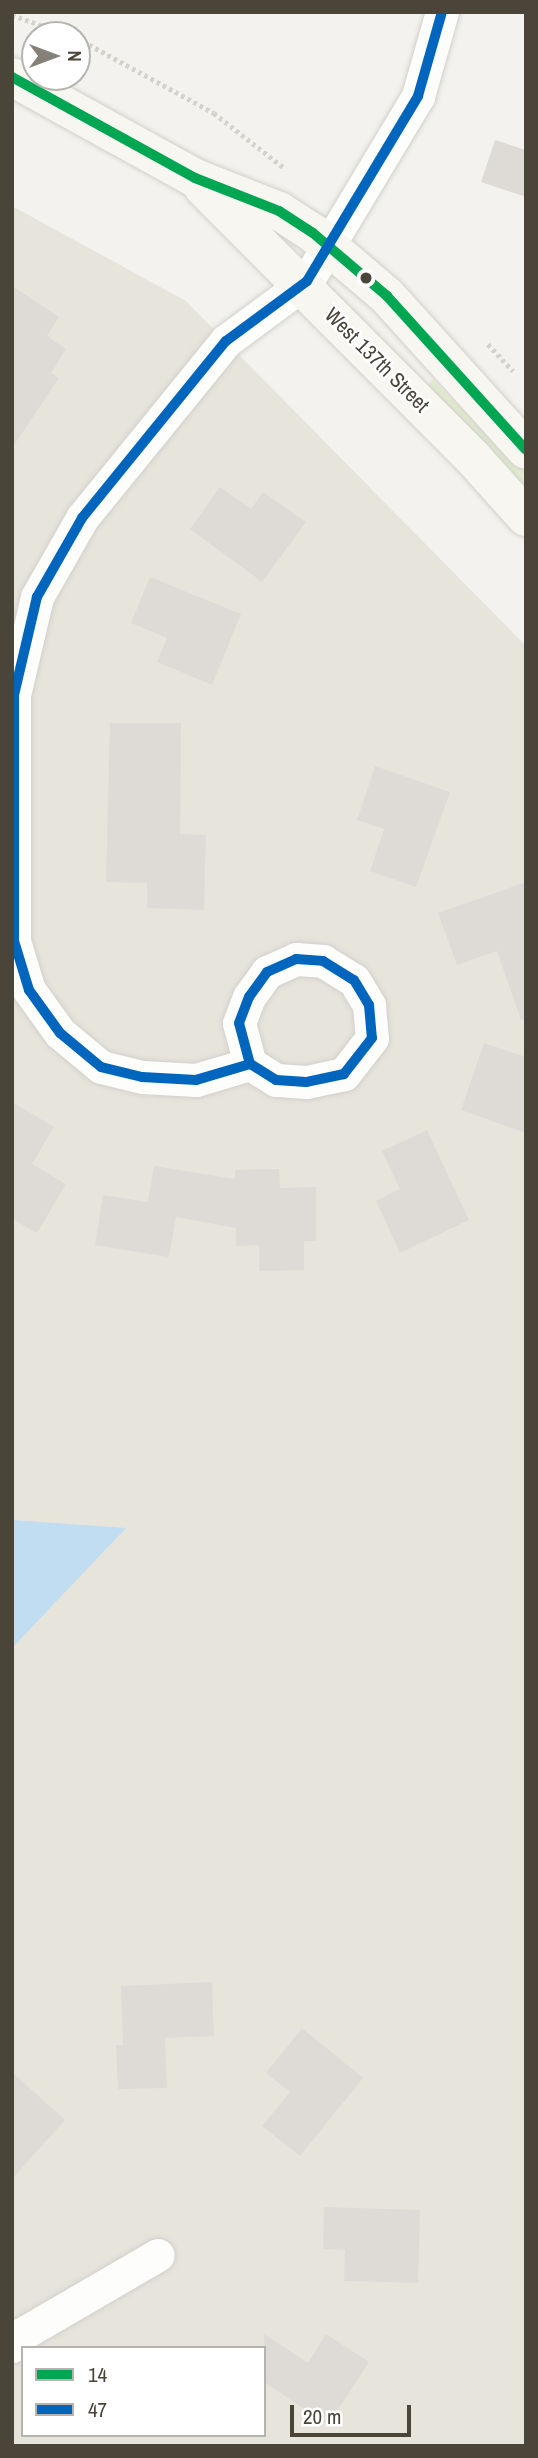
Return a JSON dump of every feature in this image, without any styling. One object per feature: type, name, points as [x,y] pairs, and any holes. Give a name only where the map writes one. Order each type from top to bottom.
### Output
[{"type":"main road","name":"West 137th Street","points":[[12,77],[195,178],[279,211],[328,246],[387,296],[526,450]]},
{"type":"main road","name":"West 137th Street","points":[[195,178],[526,517]]},
{"type":"street","points":[[250,1064],[196,1080],[142,1077],[101,1067],[60,1033],[29,990],[15,941],[15,695],[37,597],[82,518],[226,341],[302,285],[418,96],[443,12]]},
{"type":"street","points":[[12,2346],[22,2334],[158,2255]]},
{"type":"path","points":[[12,15],[29,21]]},
{"type":"shaded area","points":[[12,206],[186,301],[526,646],[526,2446],[12,2446]]},
{"type":"green space","points":[[432,379],[526,473],[526,498],[428,386]]},
{"type":"water","points":[[12,1520],[126,1528],[12,1648]]},
{"type":"building","points":[[495,140],[526,150],[526,197],[481,182]]},
{"type":"building","points":[[12,286],[59,317],[47,336],[66,349],[51,373],[59,378],[12,448]]},
{"type":"building","points":[[220,487],[251,509],[263,492],[306,522],[262,582],[190,529]]},
{"type":"building","points":[[150,577],[241,614],[212,685],[157,662],[167,638],[131,623]]},
{"type":"building","points":[[110,723],[181,723],[180,834],[206,835],[204,910],[147,908],[147,883],[106,882]]},
{"type":"building","points":[[375,766],[450,792],[416,887],[370,871],[384,829],[357,820]]},
{"type":"building","points":[[526,882],[526,1019],[521,1020],[497,951],[457,965],[438,913]]},
{"type":"building","points":[[484,1043],[526,1057],[526,1133],[461,1110]]},
{"type":"building","points":[[12,1102],[54,1127],[32,1164],[66,1184],[37,1233],[12,1219]]},
{"type":"building","points":[[427,1130],[469,1220],[400,1253],[376,1201],[400,1189],[382,1151]]},
{"type":"building","points":[[154,1166],[235,1179],[235,1170],[279,1169],[280,1188],[316,1187],[316,1241],[304,1241],[304,1270],[259,1271],[259,1245],[236,1246],[236,1228],[176,1217],[169,1257],[95,1245],[103,1195],[148,1202]]},
{"type":"building","points":[[212,1982],[214,2036],[165,2038],[167,2088],[118,2089],[116,2045],[123,2045],[121,1986]]},
{"type":"building","points":[[302,2028],[363,2078],[300,2156],[262,2126],[290,2092],[266,2073]]},
{"type":"building","points":[[12,2072],[65,2120],[12,2179]]},
{"type":"building","points":[[324,2207],[420,2210],[418,2283],[344,2281],[345,2250],[323,2249]]},
{"type":"building","points":[[264,2334],[308,2363],[326,2334],[369,2362],[328,2425],[266,2383]]},
{"type":"transit line","name":"47","points":[[250,1064],[239,1023],[249,997],[267,972],[296,959],[323,961],[354,980],[369,1005],[372,1038],[344,1074],[306,1082],[276,1080],[250,1064],[196,1080],[142,1077],[101,1067],[60,1033],[29,990],[14,941],[14,695],[37,597],[82,518],[226,341],[307,281],[418,96],[442,12]]},
{"type":"transit line","name":"14","points":[[12,77],[195,178],[279,211],[313,233],[387,296],[526,450]]}]
